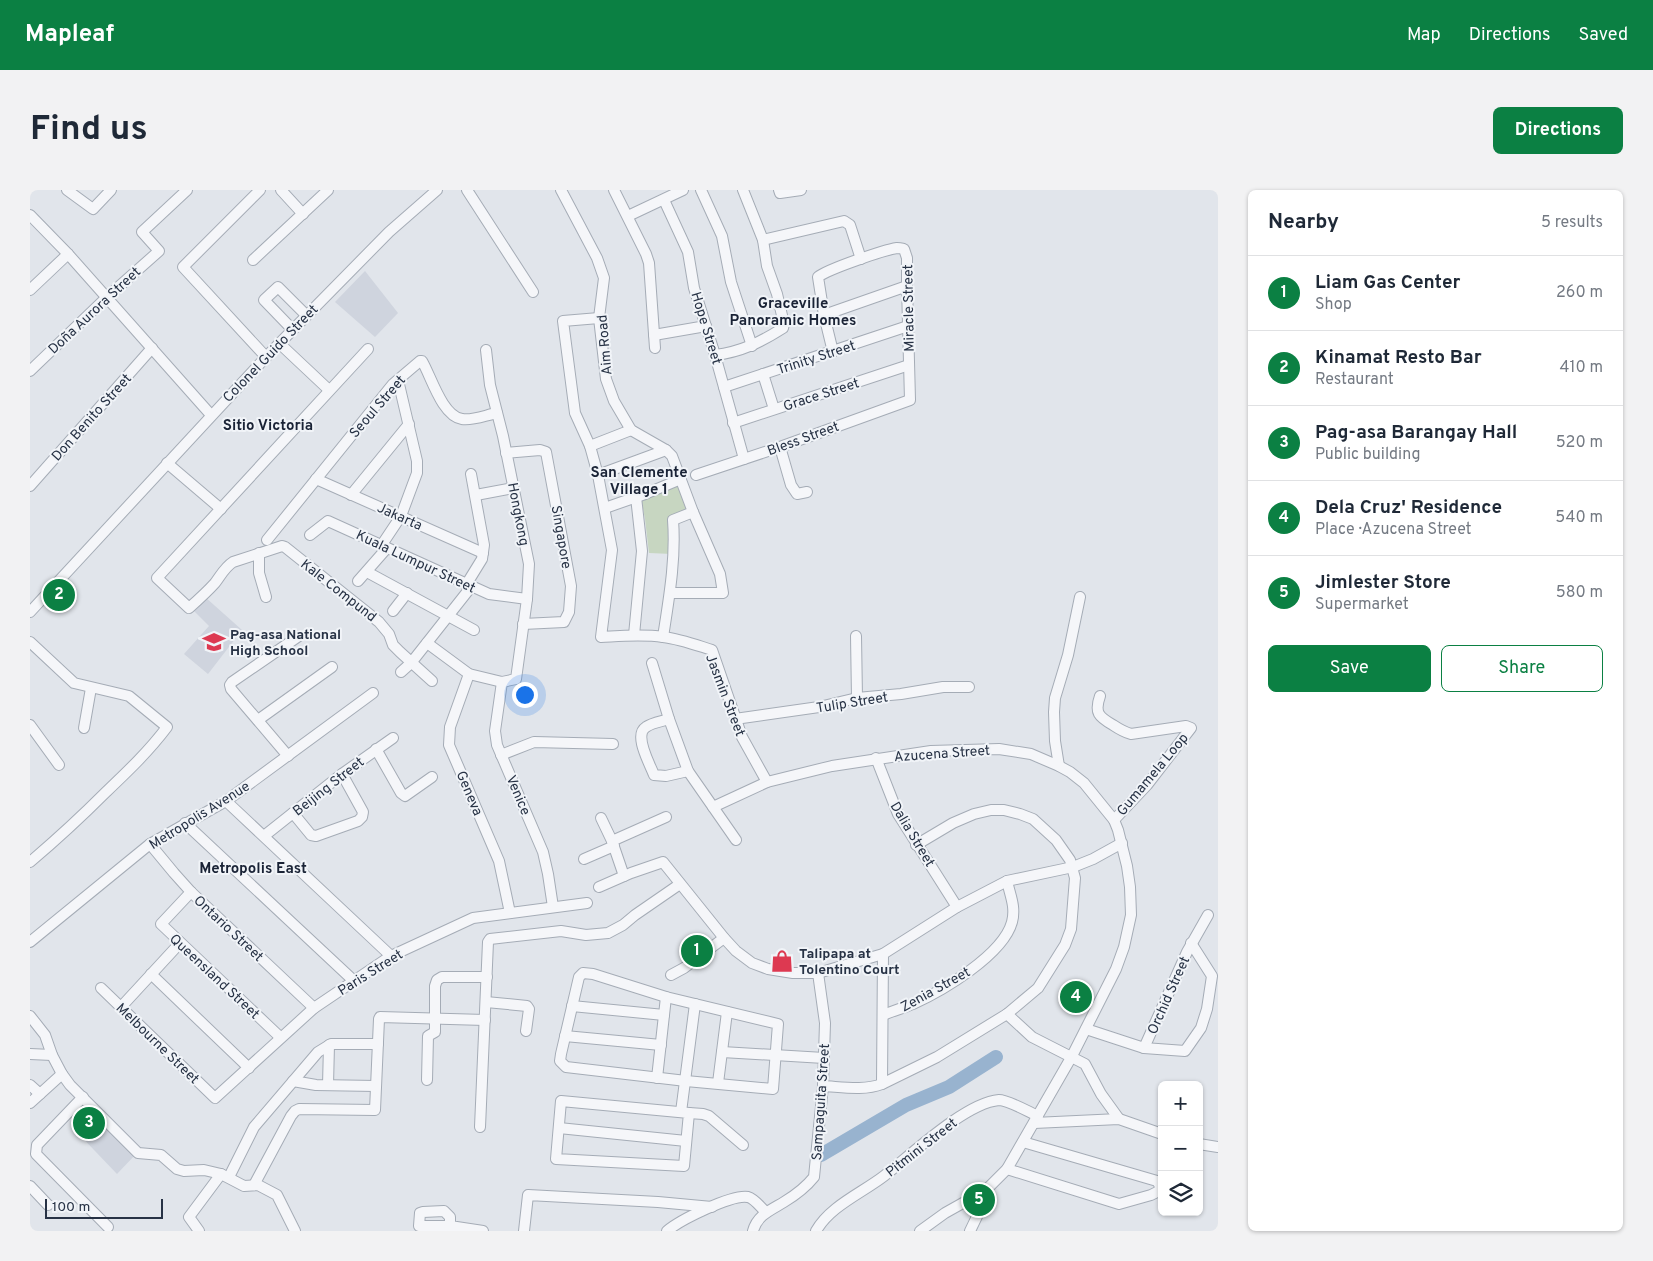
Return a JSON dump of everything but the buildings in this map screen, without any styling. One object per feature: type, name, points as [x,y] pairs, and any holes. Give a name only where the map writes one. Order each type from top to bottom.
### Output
[{"type":"street","points":[[67,190],[93,209],[111,190]]},
{"type":"street","name":"Doña Aurora Street","points":[[30,371],[106,298],[159,251],[142,232],[187,190]]},
{"type":"street","points":[[260,190],[183,267],[266,357]]},
{"type":"street","points":[[281,190],[303,214]]},
{"type":"street","points":[[253,260],[328,190]]},
{"type":"street","name":"Colonel Guido Street","points":[[30,612],[292,329],[389,232],[437,190]]},
{"type":"street","points":[[467,190],[533,292]]},
{"type":"street","name":"Aim Road","points":[[561,190],[597,258],[604,278],[599,318],[606,379],[614,401],[632,430],[666,450]]},
{"type":"street","points":[[614,190],[628,216],[648,263],[655,348]]},
{"type":"street","points":[[628,216],[683,190]]},
{"type":"street","points":[[701,190],[722,236],[731,282],[752,346]]},
{"type":"street","points":[[715,355],[734,352],[752,346],[782,328],[784,324],[777,294],[767,266],[763,240],[743,190]]},
{"type":"street","points":[[779,190],[780,193],[801,190]]},
{"type":"street","name":"Hope Street","points":[[664,200],[688,252],[694,288],[744,459]]},
{"type":"street","points":[[30,215],[68,254],[211,415]]},
{"type":"street","points":[[763,240],[844,221],[850,225],[861,259]]},
{"type":"street","name":"Miracle Street","points":[[824,315],[818,276],[861,259],[894,249],[900,248],[904,250],[907,258],[906,286],[910,400]]},
{"type":"street","points":[[30,290],[68,254]]},
{"type":"street","points":[[833,352],[824,315],[906,286]]},
{"type":"street","points":[[292,329],[264,300],[278,287],[306,315]]},
{"type":"street","points":[[599,318],[563,321],[575,413],[590,446],[598,475],[612,550],[601,637],[634,635],[663,637],[675,541],[673,520],[693,512]]},
{"type":"street","points":[[654,335],[706,326]]},
{"type":"street","name":"Trinity Street","points":[[724,387],[908,326]]},
{"type":"street","points":[[279,343],[329,390]]},
{"type":"street","name":"Don Benito Street","points":[[30,486],[152,348]]},
{"type":"street","points":[[266,597],[259,574],[258,554],[228,565],[215,583],[189,608],[157,578],[368,349]]},
{"type":"street","name":"Hongkong","points":[[486,350],[490,385],[514,488],[529,564],[527,599],[516,679],[502,682]]},
{"type":"street","name":"Seoul Street","points":[[267,540],[398,380],[417,362],[422,361],[439,397],[453,415],[467,420],[497,413]]},
{"type":"street","name":"Grace Street","points":[[733,423],[909,365]]},
{"type":"street","points":[[762,374],[774,409]]},
{"type":"street","points":[[358,581],[367,572],[384,547],[401,516],[417,468],[398,380]]},
{"type":"street","name":"Bless Street","points":[[696,475],[910,400]]},
{"type":"street","points":[[351,495],[409,424]]},
{"type":"street","points":[[590,446],[632,430]]},
{"type":"street","points":[[780,447],[791,485],[797,494],[807,492]]},
{"type":"street","name":"Singapore","points":[[506,453],[540,450],[546,452],[570,586],[569,612],[564,622],[524,624]]},
{"type":"street","points":[[598,475],[666,450],[672,456],[693,512],[720,574],[724,593],[670,593]]},
{"type":"street","points":[[167,463],[221,509]]},
{"type":"street","points":[[401,672],[449,616],[469,586],[482,559],[484,545],[471,474]]},
{"type":"street","name":"Jakarta","points":[[316,479],[483,553]]},
{"type":"street","points":[[605,508],[681,479]]},
{"type":"street","points":[[476,495],[514,488]]},
{"type":"street","points":[[634,635],[642,551],[636,497]]},
{"type":"street","name":"Kuala Lumpur Street","points":[[310,535],[328,521],[489,594],[527,599]]},
{"type":"street","name":"Kale Compund","points":[[258,554],[282,546],[285,547],[379,622],[389,634],[393,645],[432,682]]},
{"type":"street","points":[[367,572],[474,630]]},
{"type":"street","points":[[393,611],[406,593]]},
{"type":"street","points":[[1059,766],[1054,741],[1054,712],[1080,598]]},
{"type":"street","points":[[288,756],[230,685],[299,636]]},
{"type":"street","points":[[856,636],[857,698]]},
{"type":"street","name":"Jasmin Street","points":[[663,637],[681,640],[712,650],[742,737],[768,782]]},
{"type":"street","points":[[30,642],[74,683],[129,696],[167,727],[141,758],[30,862]]},
{"type":"street","points":[[427,642],[470,674],[502,682]]},
{"type":"street","points":[[652,663],[669,719],[688,771],[736,840]]},
{"type":"street","points":[[258,720],[332,667]]},
{"type":"street","name":"Geneva","points":[[470,674],[450,727],[449,745],[499,862],[510,913]]},
{"type":"street","name":"Venice","points":[[502,682],[495,731],[496,745],[543,852],[553,907]]},
{"type":"street","name":"Tulip Street","points":[[735,719],[819,707],[857,698],[901,694],[943,687],[969,686]]},
{"type":"street","points":[[84,728],[91,688]]},
{"type":"street","name":"Metropolis Avenue","points":[[30,942],[150,844],[226,801],[373,693]]},
{"type":"street","name":"Gumamela Loop","points":[[1100,696],[1097,710],[1101,718],[1124,732],[1131,734],[1186,726],[1192,728],[1147,785],[1114,820]]},
{"type":"street","points":[[669,719],[646,727],[641,734],[641,741],[654,775],[666,776],[688,771]]},
{"type":"street","points":[[30,725],[58,765]]},
{"type":"street","name":"Beijing Street","points":[[264,836],[342,774],[392,738]]},
{"type":"street","points":[[502,755],[534,742],[613,744]]},
{"type":"street","points":[[376,749],[401,794],[405,796],[432,777]]},
{"type":"street","name":"Azucena Street","points":[[713,807],[768,782],[832,766],[931,751],[999,749],[1031,754],[1070,772],[1084,784],[1114,820],[1122,843],[1130,887],[1131,915],[1124,947],[1118,962],[1072,1056],[1007,1169],[986,1190],[945,1213],[920,1231]]},
{"type":"street","name":"Dalia Street","points":[[876,758],[898,814],[957,907]]},
{"type":"street","points":[[293,813],[311,835],[316,836],[358,821],[362,817],[363,812],[342,774]]},
{"type":"street","points":[[226,801],[392,956]]},
{"type":"street","points":[[823,1086],[852,1088],[875,1086],[937,1057],[1006,1014],[1038,988],[1065,945],[1071,929],[1074,906],[1075,878],[1073,867],[1064,850],[1033,819],[1004,810],[991,810],[974,814],[953,823],[916,845]]},
{"type":"street","points":[[584,859],[666,817]]},
{"type":"street","points":[[601,818],[613,844],[624,876]]},
{"type":"street","points":[[185,823],[354,981]]},
{"type":"street","points":[[599,887],[663,862],[724,938],[736,951],[752,963],[768,969],[818,973],[883,954],[957,907],[1007,880],[1073,867],[1093,859],[1122,843]]},
{"type":"street","name":"Ontario Street","points":[[150,844],[191,892],[314,1008]]},
{"type":"street","name":"Zenia Street","points":[[883,1015],[912,1004],[963,976],[994,950],[1008,933],[1013,921],[1012,898],[1007,880]]},
{"type":"street","points":[[480,1127],[488,942],[490,940],[560,931],[586,935],[608,933],[623,925],[680,884]]},
{"type":"street","name":"Queensland Street","points":[[191,892],[161,924],[280,1037]]},
{"type":"street","name":"Paris Street","points":[[214,1098],[314,1008],[392,956],[472,918],[587,904]]},
{"type":"street","name":"Orchid Street","points":[[1086,1029],[1144,1048],[1191,943],[1208,914]]},
{"type":"street","points":[[671,975],[684,968],[724,938]]},
{"type":"street","points":[[121,1007],[180,943]]},
{"type":"street","points":[[1144,1048],[1185,1051],[1201,1028],[1207,1009],[1212,976],[1191,943]]},
{"type":"street","points":[[882,1084],[883,954]]},
{"type":"street","points":[[583,973],[593,974],[694,1004],[778,1024],[773,1089],[566,1067],[560,1061],[579,976],[583,973]]},
{"type":"street","name":"Sampaguita Street","points":[[753,1231],[755,1224],[766,1212],[786,1201],[814,1177],[823,1086],[825,1022],[818,973]]},
{"type":"street","points":[[151,974],[248,1068]]},
{"type":"street","points":[[427,1080],[428,1036],[435,1032],[436,980],[442,977],[487,978]]},
{"type":"street","name":"Melbourne Street","points":[[101,988],[214,1098]]},
{"type":"street","points":[[658,1078],[666,997]]},
{"type":"street","points":[[486,1002],[527,1006],[529,1009],[526,1031]]},
{"type":"street","points":[[694,1004],[686,1081],[685,1112],[686,1141],[684,1166],[556,1159],[561,1101],[685,1112],[703,1114],[709,1116],[743,1145]]},
{"type":"street","points":[[572,1006],[664,1015]]},
{"type":"street","points":[[718,1084],[727,1012]]},
{"type":"street","points":[[1006,1014],[1032,1036],[1085,1064],[1101,1094],[1119,1119]]},
{"type":"street","points":[[30,1016],[45,1035],[52,1055],[62,1074],[82,1097],[138,1153],[161,1155],[177,1169],[184,1171],[204,1170],[225,1176],[244,1186],[258,1185],[278,1195],[295,1231]]},
{"type":"street","points":[[254,1185],[295,1111],[300,1109],[374,1110],[380,1017],[485,1020]]},
{"type":"street","points":[[565,1036],[661,1045]]},
{"type":"street","points":[[199,1231],[189,1216],[225,1176],[254,1127],[318,1052],[329,1045],[340,1043],[378,1044]]},
{"type":"street","points":[[328,1085],[329,1045]]},
{"type":"street","points":[[722,1052],[824,1058]]},
{"type":"street","points":[[30,1054],[52,1055]]},
{"type":"street","points":[[30,1102],[62,1074]]},
{"type":"street","points":[[293,1081],[308,1084],[376,1086]]},
{"type":"street","points":[[30,1085],[40,1094]]},
{"type":"street","points":[[82,1097],[37,1145],[36,1154],[108,1226]]},
{"type":"street","name":"Pitmini Street","points":[[816,1231],[821,1222],[834,1211],[884,1176],[960,1116],[986,1103],[1001,1100],[1036,1119]]},
{"type":"street","points":[[1036,1119],[1119,1119],[1158,1133]]},
{"type":"street","points":[[559,1128],[686,1141]]},
{"type":"street","points":[[1007,1169],[1119,1204],[1159,1191],[1160,1186],[1157,1181],[1023,1142]]},
{"type":"street","points":[[1203,1145],[1218,1147]]},
{"type":"street","points":[[30,1186],[48,1206]]},
{"type":"street","points":[[970,1231],[982,1206],[986,1190]]},
{"type":"street","points":[[524,1231],[528,1195],[712,1207]]},
{"type":"street","points":[[667,1231],[690,1216],[732,1199],[748,1197],[753,1199],[766,1212]]},
{"type":"street","points":[[450,1226],[483,1231]]},
{"type":"shaded area","points":[[365,271],[398,313],[375,337],[335,302]]},
{"type":"shaded area","name":"Pag-asa National High School","points":[[205,597],[242,630],[208,674],[184,654],[209,626],[193,610]]},
{"type":"shaded area","points":[[89,1108],[136,1154],[117,1174],[72,1127]]},
{"type":"green space","points":[[678,482],[688,510],[670,518],[672,554],[649,553],[641,498]]},
{"type":"waterway","points":[[821,1155],[906,1105],[949,1087],[996,1057]]},
{"type":"place","name":"Kinamat Resto Bar","points":[[59,595]]},
{"type":"place","name":"Pag-asa National High School","points":[[214,642]]},
{"type":"place","name":"Liam Gas Center","points":[[697,951]]},
{"type":"place","name":"Talipapa at Tolentino Court","points":[[782,961]]},
{"type":"place","name":"Dela Cruz' Residence","points":[[1076,997]]},
{"type":"place","name":"Pag-asa Barangay Hall","points":[[89,1123]]},
{"type":"place","name":"Jimlester Store","points":[[979,1200]]},
{"type":"district","name":"Graceville Panoramic Homes","points":[[793,312]]},
{"type":"district","name":"Sitio Victoria","points":[[268,425]]},
{"type":"district","name":"San Clemente Village 1","points":[[639,480]]},
{"type":"district","name":"Metropolis East","points":[[253,868]]}]
